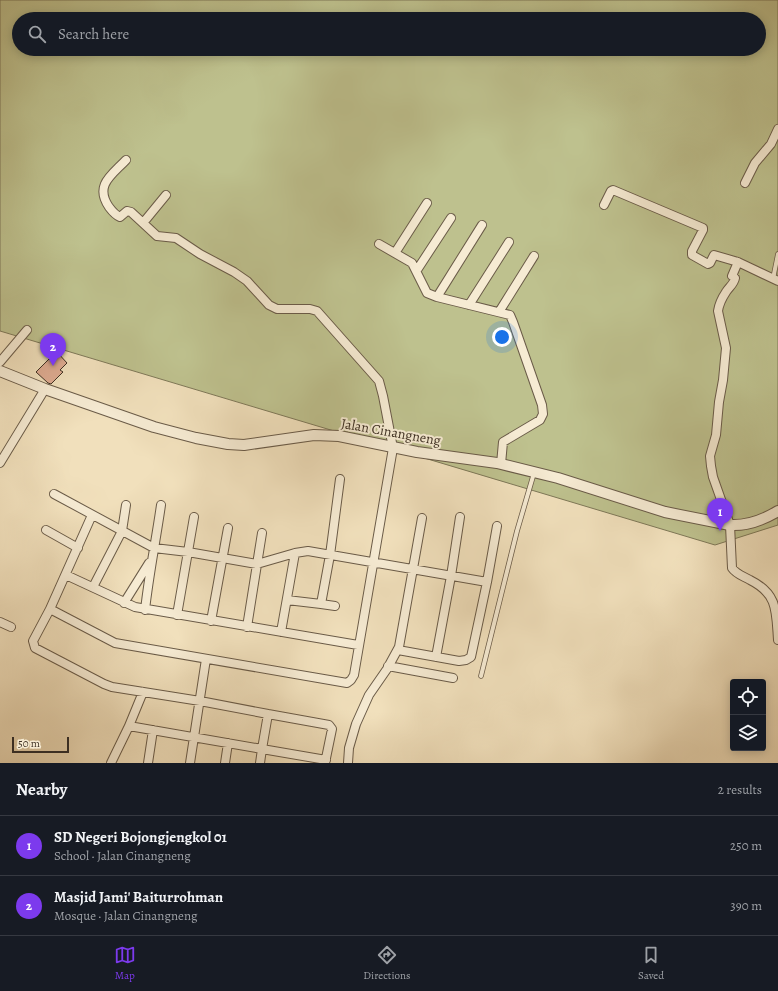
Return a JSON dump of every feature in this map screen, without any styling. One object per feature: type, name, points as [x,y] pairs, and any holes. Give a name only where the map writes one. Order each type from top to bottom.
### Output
[{"type":"street","points":[[744,183],[770,144],[778,129]]},
{"type":"street","points":[[50,609],[115,643],[347,683],[354,675],[392,448],[379,381],[317,312],[310,309],[277,309],[269,305],[247,281],[234,272],[200,254],[176,238],[157,236],[131,212],[127,212],[118,217],[103,195],[103,189],[106,183],[126,160]]},
{"type":"street","points":[[604,205],[611,191],[613,190],[665,211],[703,228],[692,251],[692,255],[694,257],[708,264],[714,255],[738,262],[776,280]]},
{"type":"street","points":[[143,223],[166,195]]},
{"type":"street","points":[[395,253],[427,203]]},
{"type":"street","points":[[416,270],[451,218]]},
{"type":"street","points":[[437,297],[482,225]]},
{"type":"street","points":[[468,305],[509,242]]},
{"type":"street","points":[[379,244],[412,262],[427,293],[437,297],[510,315],[542,405],[543,414],[540,420],[503,442],[501,464]]},
{"type":"street","points":[[499,312],[534,256]]},
{"type":"street","points":[[738,262],[732,276],[735,278],[734,282],[726,292],[718,311],[726,348],[716,435],[710,456],[710,466],[730,525],[732,568],[738,574],[760,584],[769,592],[777,611],[778,640]]},
{"type":"street","points":[[0,362],[27,330]]},
{"type":"street","name":"Jalan Cinangneng","points":[[0,371],[45,389],[154,427],[196,438],[228,444],[244,445],[296,437],[325,435],[339,436],[392,448],[501,464],[558,478],[666,512],[730,525],[740,526],[751,523],[778,511]]},
{"type":"street","points":[[0,463],[45,389]]},
{"type":"street","points":[[321,604],[330,555],[340,479]]},
{"type":"street","points":[[54,494],[154,548],[188,552],[257,564],[295,553],[308,551],[487,582]]},
{"type":"street","points":[[93,587],[122,531],[126,505]]},
{"type":"street","points":[[144,610],[161,505]]},
{"type":"street","points":[[92,515],[66,575],[33,641],[35,648],[112,687],[200,701],[329,725],[332,729],[326,762],[194,736],[129,726]]},
{"type":"street","points":[[176,615],[194,517]]},
{"type":"street","points":[[436,657],[460,517]]},
{"type":"street","points":[[348,763],[349,748],[356,724],[369,695],[399,647],[422,518]]},
{"type":"street","points":[[398,650],[459,661],[466,660],[471,657],[497,526]]},
{"type":"street","points":[[211,621],[228,528]]},
{"type":"street","points":[[46,530],[78,548]]},
{"type":"street","points":[[247,626],[262,533]]},
{"type":"street","points":[[281,632],[295,553]]},
{"type":"street","points":[[124,603],[151,561]]},
{"type":"street","points":[[66,575],[124,603],[144,610],[358,645]]},
{"type":"street","points":[[287,600],[335,606]]},
{"type":"street","points":[[0,622],[11,627]]},
{"type":"street","points":[[190,763],[206,659]]},
{"type":"street","points":[[388,666],[453,678]]},
{"type":"street","points":[[111,763],[129,726],[143,692]]},
{"type":"street","points":[[260,763],[268,714]]},
{"type":"street","points":[[148,763],[153,730]]},
{"type":"street","points":[[225,763],[228,743]]},
{"type":"lane","points":[[776,280],[778,254]]},
{"type":"lane","points":[[481,676],[517,531],[534,473]]},
{"type":"green space","points":[[0,0],[778,0],[778,525],[715,545],[0,331]]},
{"type":"building","points":[[57,352],[67,363],[60,370],[63,372],[51,384],[36,372]]},
{"type":"place","name":"Masjid Jami' Baiturrohman","points":[[53,366]]},
{"type":"place","name":"SD Negeri Bojongjengkol 01","points":[[720,531]]}]
